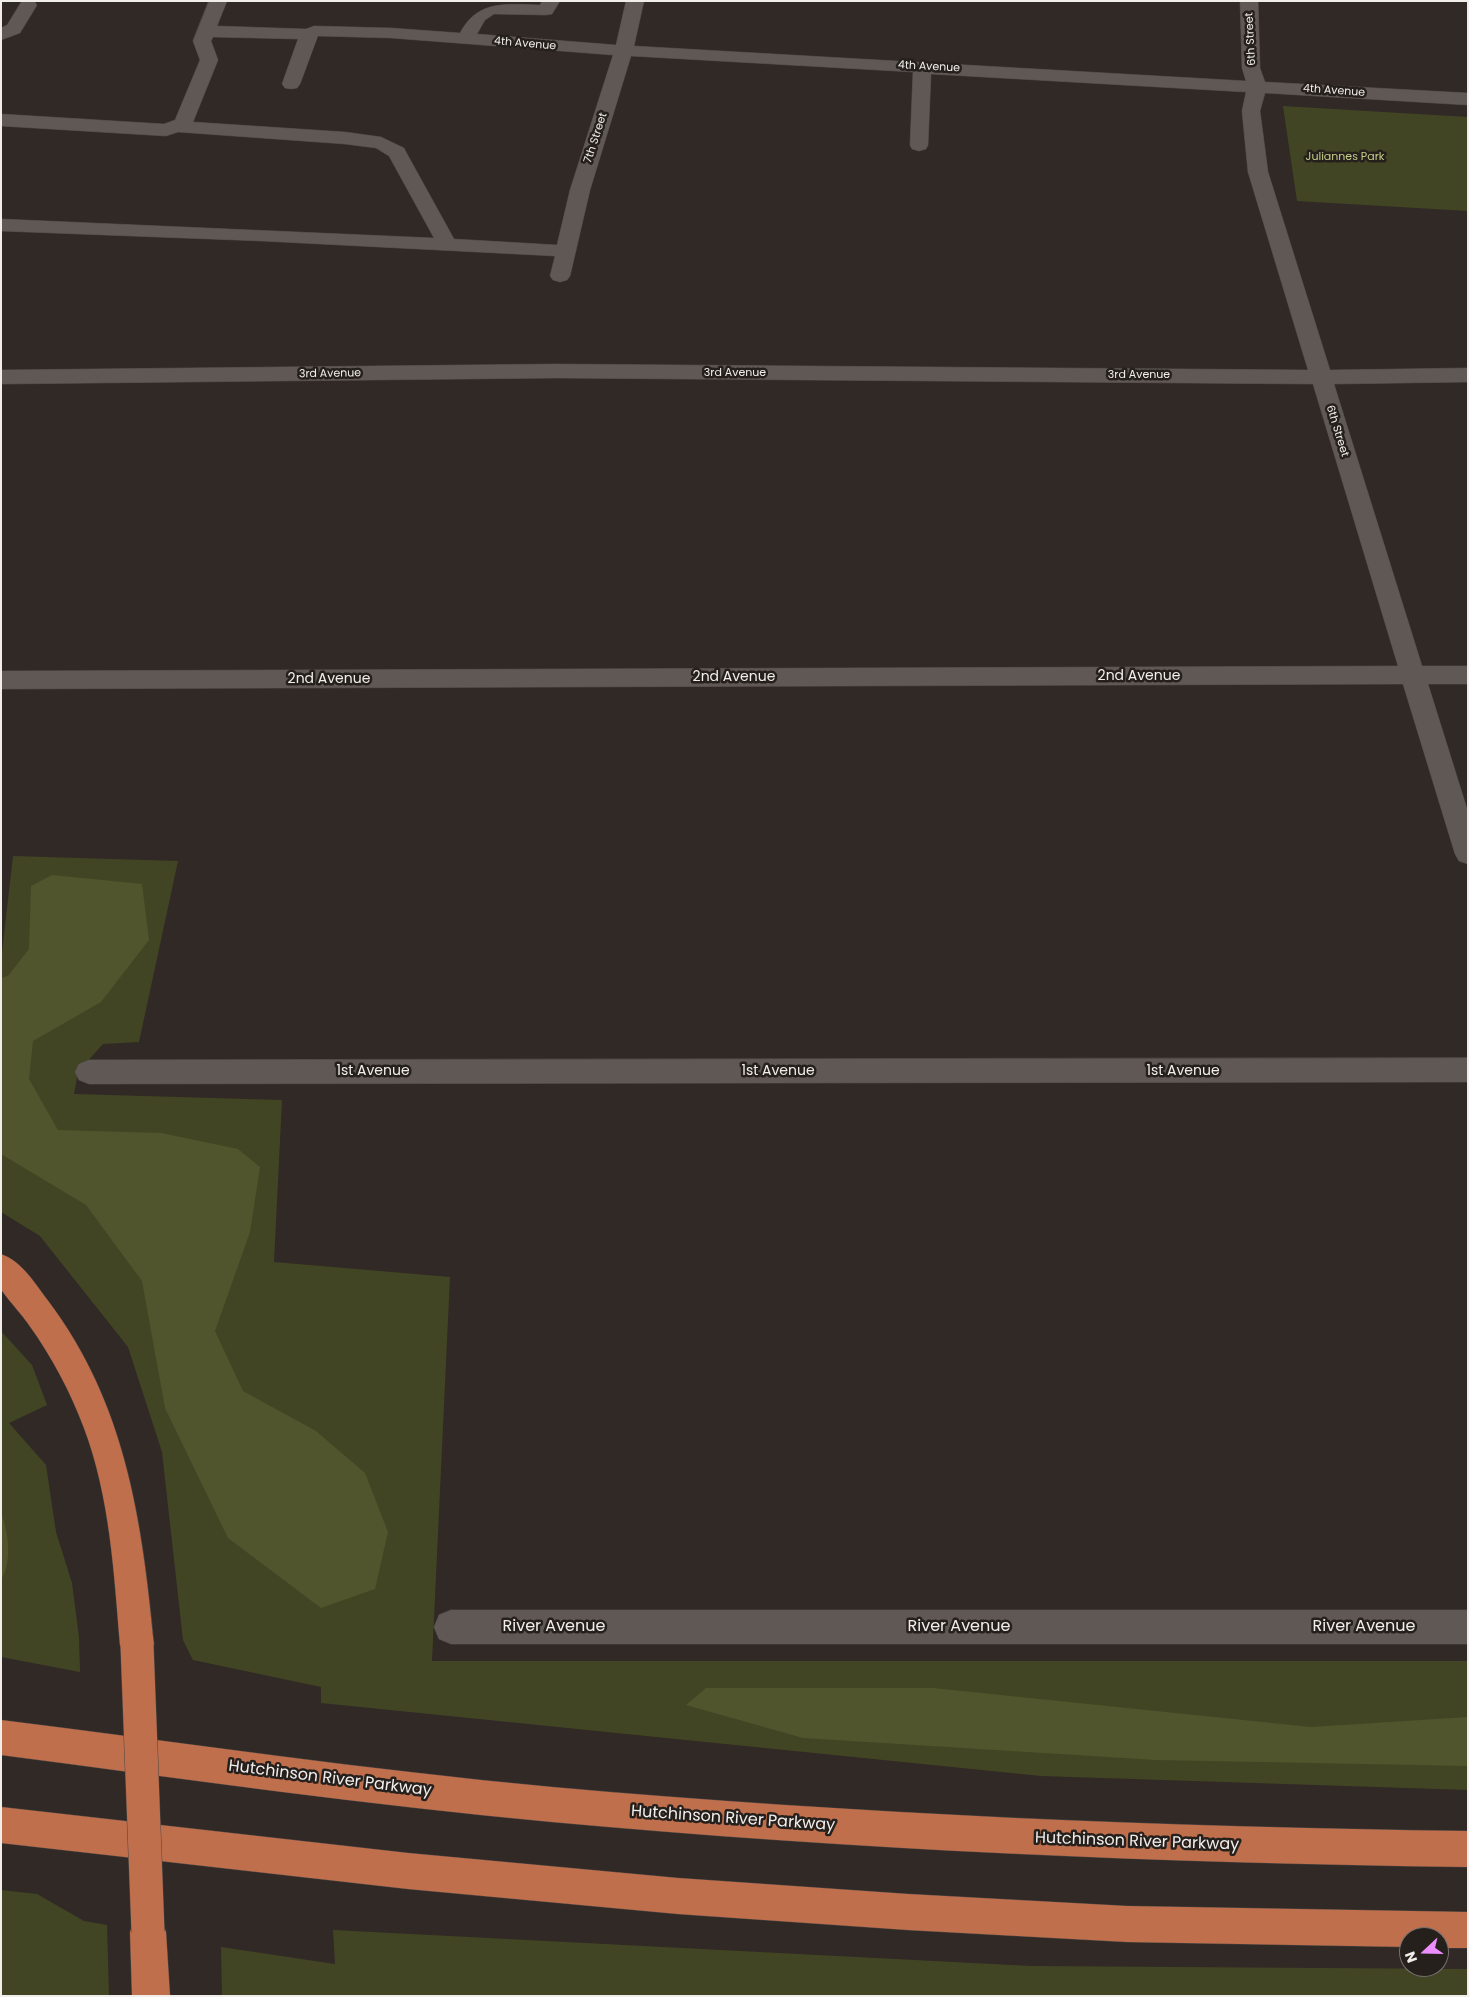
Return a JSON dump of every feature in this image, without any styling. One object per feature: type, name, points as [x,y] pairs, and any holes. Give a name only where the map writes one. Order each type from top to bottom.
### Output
[{"type":"highway","points":[[1,1268],[53,1332],[67,1355],[93,1407],[104,1436],[124,1519],[131,1572],[136,1645],[152,1996]]},
{"type":"highway","name":"Hutchinson River Parkway","points":[[1,1737],[401,1789],[622,1811],[1065,1840],[1468,1849]]},
{"type":"highway","points":[[1,1825],[408,1871],[678,1896],[1118,1924],[1468,1930]]},
{"type":"street","points":[[178,127],[183,124],[209,60],[202,41],[218,1]]},
{"type":"street","points":[[466,39],[479,14],[483,11],[492,8],[546,10],[551,1]]},
{"type":"street","name":"7th Street","points":[[560,276],[580,190],[624,50],[635,1]]},
{"type":"street","name":"6th Street","points":[[1249,1],[1251,68],[1256,86],[1251,111],[1258,172],[1468,854]]},
{"type":"street","points":[[1,35],[14,29],[28,5]]},
{"type":"street","name":"4th Avenue","points":[[206,32],[309,34],[314,31],[391,32],[624,50],[1468,99]]},
{"type":"street","points":[[292,84],[309,34]]},
{"type":"street","points":[[918,145],[922,67]]},
{"type":"street","points":[[1,120],[166,130],[178,127],[345,138],[381,143],[397,152],[447,244]]},
{"type":"street","points":[[1,225],[262,235],[566,250]]},
{"type":"street","name":"3rd Avenue","points":[[1,377],[556,371],[1321,377],[1468,375]]},
{"type":"street","name":"2nd Avenue","points":[[1,680],[1468,675]]},
{"type":"street","name":"1st Avenue","points":[[89,1072],[1468,1070]]},
{"type":"street","name":"River Avenue","points":[[451,1627],[1468,1628]]},
{"type":"green space","name":"Juliannes Park","points":[[1283,106],[1468,117],[1468,211],[1297,201]]},
{"type":"green space","points":[[13,856],[178,861],[139,1042],[103,1044],[78,1072],[74,1094],[282,1100],[274,1262],[450,1277],[432,1661],[1468,1661],[1468,1790],[1041,1776],[321,1703],[321,1687],[193,1660],[183,1640],[162,1452],[128,1347],[40,1236],[1,1212],[1,961]]},
{"type":"green space","points":[[52,875],[142,884],[149,940],[101,1002],[33,1041],[29,1079],[58,1130],[161,1133],[238,1149],[260,1167],[250,1232],[215,1331],[243,1391],[316,1431],[365,1473],[388,1532],[375,1589],[321,1608],[228,1538],[165,1408],[142,1281],[86,1205],[1,1154],[1,978],[8,976],[29,949],[31,886]]},
{"type":"green space","points":[[1,1331],[32,1365],[47,1405],[9,1423],[46,1465],[56,1532],[72,1583],[79,1637],[80,1672],[1,1657]]},
{"type":"green space","points":[[1,1512],[6,1528],[8,1555],[5,1572],[1,1580]]},
{"type":"green space","points":[[706,1688],[933,1688],[1311,1727],[1468,1717],[1468,1766],[1156,1760],[803,1738],[686,1705]]},
{"type":"green space","points":[[1,1890],[37,1894],[84,1921],[107,1925],[109,1996],[1,1996]]},
{"type":"green space","points":[[333,1930],[1031,1966],[1399,1969],[1399,1977],[1449,1977],[1449,1969],[1468,1969],[1468,1996],[222,1996],[221,1947],[335,1964]]}]
